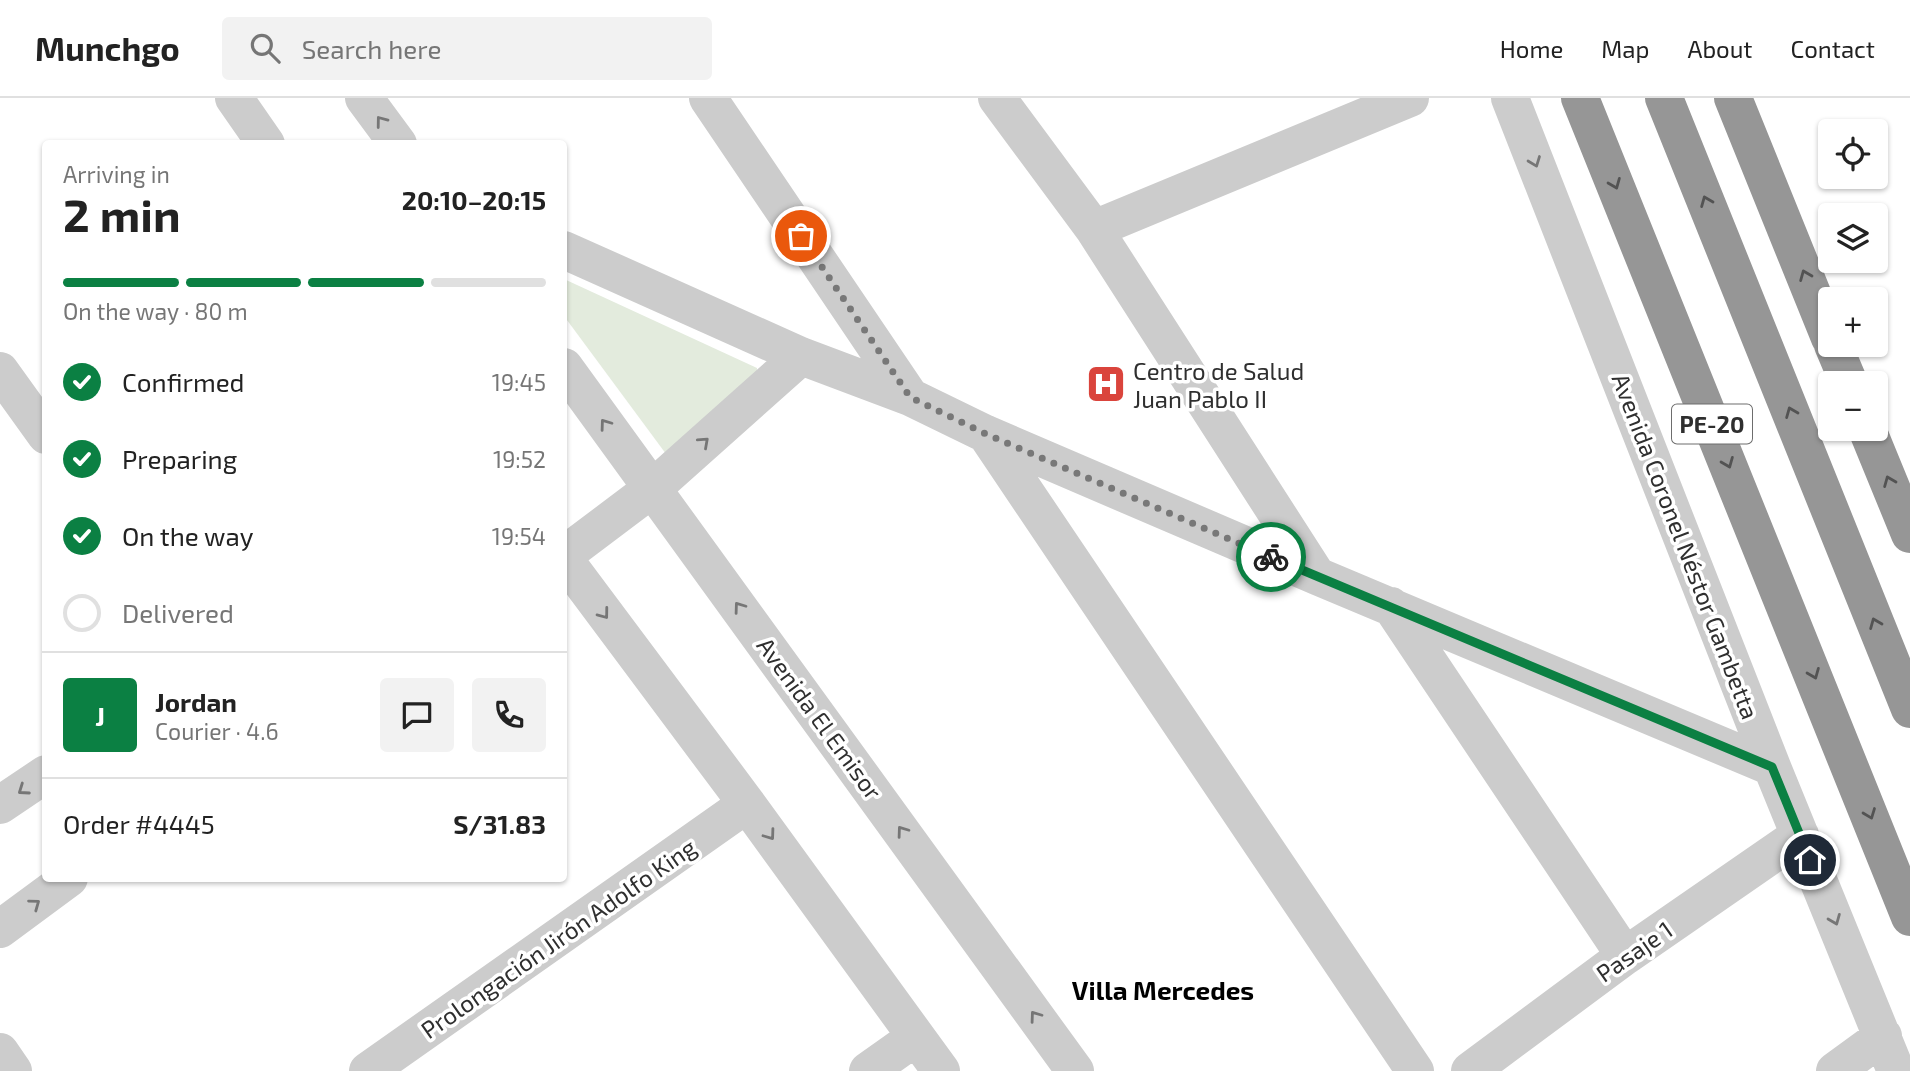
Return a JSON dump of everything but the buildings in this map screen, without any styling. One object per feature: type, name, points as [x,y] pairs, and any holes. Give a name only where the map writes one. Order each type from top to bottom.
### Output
[{"type":"highway","name":"PE-20","points":[[1580,98],[1910,917]]},
{"type":"highway","points":[[1664,98],[1910,709]]},
{"type":"highway","points":[[1733,98],[1818,308]]},
{"type":"highway","points":[[1872,441],[1910,534]]},
{"type":"street","points":[[235,98],[263,140]]},
{"type":"street","points":[[364,98],[395,140]]},
{"type":"street","points":[[708,98],[910,397]]},
{"type":"street","points":[[997,98],[1094,229],[1317,576]]},
{"type":"street","points":[[1094,229],[1410,98]]},
{"type":"street","name":"Avenida Coronel Néstor Gambetta","points":[[1510,98],[1772,767],[1896,1071]]},
{"type":"street","points":[[567,251],[801,356],[910,397],[986,434],[1772,767]]},
{"type":"street","points":[[567,555],[653,488],[801,356]]},
{"type":"street","points":[[0,371],[42,429]]},
{"type":"street","name":"Avenida El Emisor","points":[[567,371],[1075,1071]]},
{"type":"street","points":[[986,434],[1416,1071]]},
{"type":"street","points":[[567,561],[941,1071]]},
{"type":"street","points":[[1391,606],[1626,956]]},
{"type":"street","points":[[0,805],[42,777]]},
{"type":"street","name":"Prolongación Jirón Adolfo King","points":[[368,1071],[747,804]]},
{"type":"street","name":"Pasaje 1","points":[[1470,1071],[1626,956],[1800,835]]},
{"type":"street","points":[[0,929],[64,882]]},
{"type":"street","points":[[1835,1071],[1882,1036]]},
{"type":"street","points":[[868,1071],[916,1037]]},
{"type":"street","points":[[0,1052],[13,1071]]},
{"type":"shaded area","points":[[567,280],[757,368],[757,382],[669,458],[567,320]]},
{"type":"way so far","points":[[801,236],[910,397],[986,434],[1271,557]]},
{"type":"place","name":"Centro de Salud Juan Pablo II","points":[[1106,384]]},
{"type":"district","name":"Villa Mercedes","points":[[1163,989]]},
{"type":"route","points":[[1271,557],[1772,767],[1810,860]]}]
